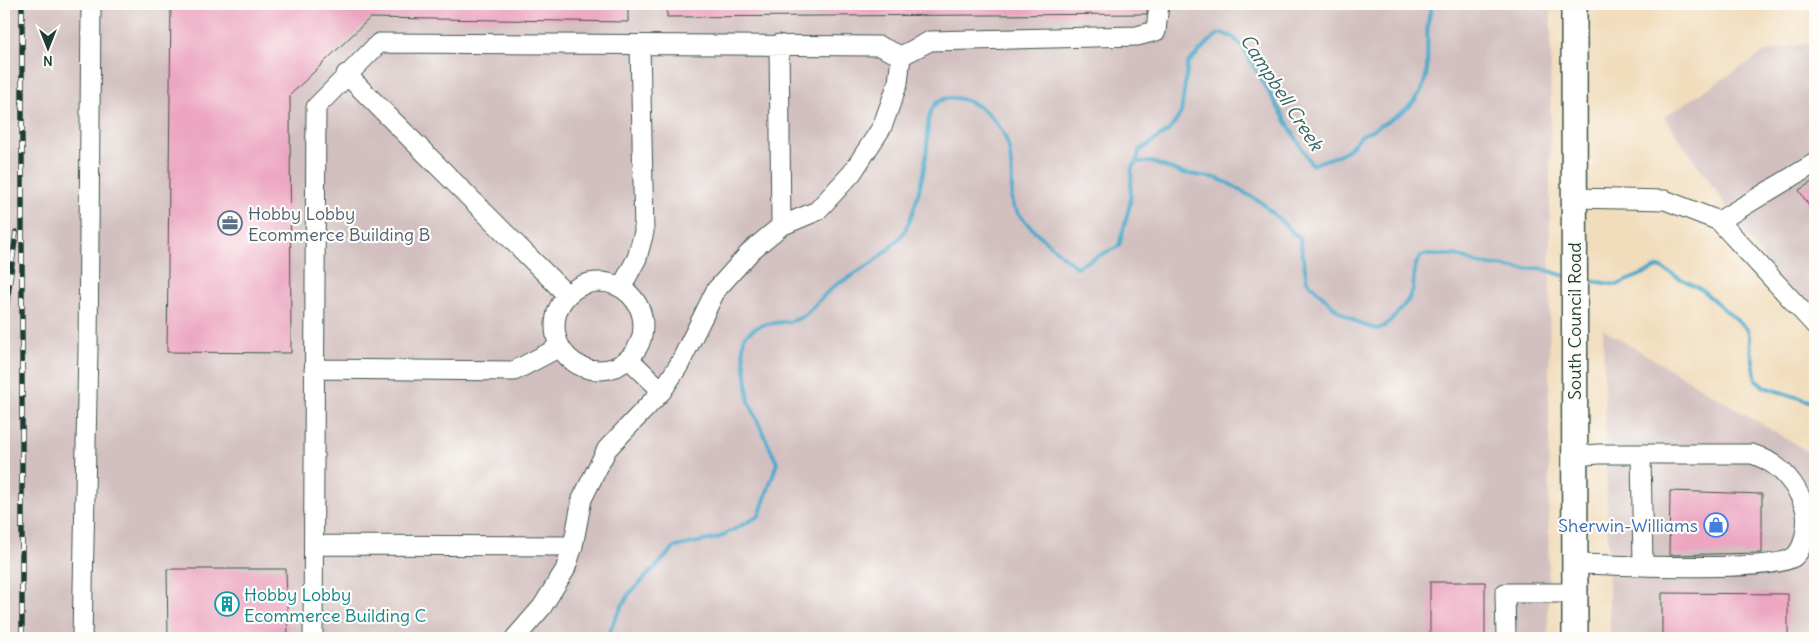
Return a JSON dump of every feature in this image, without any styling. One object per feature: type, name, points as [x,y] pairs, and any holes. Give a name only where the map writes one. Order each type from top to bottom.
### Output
[{"type":"main road","name":"South Council Road","points":[[1574,4],[1575,638]]},
{"type":"lane","points":[[82,638],[88,359],[91,4]]},
{"type":"lane","points":[[901,56],[930,41],[1138,36],[1156,31],[1159,4]]},
{"type":"lane","points":[[313,638],[316,107],[346,74],[379,43],[879,46],[901,56]]},
{"type":"lane","points":[[779,44],[781,226]]},
{"type":"lane","points":[[621,288],[637,258],[644,232],[640,45]]},
{"type":"lane","points":[[515,638],[547,600],[565,570],[573,546],[582,499],[607,449],[662,391],[679,365],[716,290],[752,250],[781,226],[817,211],[852,173],[882,127],[898,82],[901,56]]},
{"type":"lane","points":[[346,74],[567,295]]},
{"type":"lane","points":[[1719,221],[1815,163]]},
{"type":"lane","points":[[1574,198],[1665,200],[1719,221],[1815,325]]},
{"type":"lane","points":[[610,283],[621,288],[637,304],[643,327],[642,339],[629,358],[618,367],[590,370],[576,365],[558,348],[554,331],[555,318],[560,306],[567,295],[587,284],[610,283]]},
{"type":"lane","points":[[314,369],[514,371],[558,348]]},
{"type":"lane","points":[[629,358],[662,391]]},
{"type":"lane","points":[[1642,454],[1643,564]]},
{"type":"lane","points":[[1575,456],[1752,454],[1767,459],[1785,474],[1799,491],[1807,511],[1803,543],[1796,556],[1786,561],[1763,565],[1731,566],[1575,564]]},
{"type":"lane","points":[[314,546],[573,546]]},
{"type":"lane","points":[[1506,638],[1505,593],[1575,593]]},
{"type":"shaded area","points":[[4,4],[1551,4],[1548,638],[4,638]]},
{"type":"shaded area","points":[[1815,42],[1815,332],[1664,117],[1765,52]]},
{"type":"shaded area","points":[[1603,329],[1815,456],[1815,638],[1610,638]]},
{"type":"building","name":"Hobby Lobby Ecommerce Building B","points":[[171,4],[628,4],[628,22],[370,18],[290,95],[291,353],[167,352]]},
{"type":"building","points":[[667,4],[1147,4],[1147,14],[667,17]]},
{"type":"building","points":[[1815,180],[1815,216],[1799,190]]},
{"type":"building","name":"Sherwin-Williams","points":[[1670,491],[1762,494],[1762,553],[1669,555]]},
{"type":"building","name":"Hobby Lobby Ecommerce Building C","points":[[167,569],[286,569],[288,638],[168,638]]},
{"type":"building","points":[[1430,582],[1485,582],[1485,638],[1430,638]]},
{"type":"building","points":[[1662,593],[1788,594],[1788,638],[1662,638]]},
{"type":"waterway","name":"Campbell Creek","points":[[607,638],[629,594],[675,547],[718,538],[759,516],[777,463],[749,402],[743,349],[744,337],[761,326],[789,322],[803,316],[834,286],[873,262],[902,235],[915,206],[924,168],[929,116],[938,101],[945,98],[953,98],[969,102],[983,110],[996,123],[1006,138],[1010,155],[1012,203],[1015,210],[1040,236],[1076,267],[1119,246],[1130,204],[1132,167],[1137,162],[1139,151],[1168,131],[1176,121],[1181,113],[1188,63],[1215,36],[1222,33],[1234,38],[1243,48],[1312,165],[1335,157],[1351,147],[1361,136],[1401,113],[1417,98],[1423,88],[1426,76],[1427,31],[1433,4]]},
{"type":"waterway","points":[[1137,162],[1151,162],[1183,173],[1216,178],[1262,203],[1300,239],[1307,281],[1337,310],[1360,324],[1377,329],[1385,326],[1408,300],[1413,290],[1415,266],[1421,256],[1455,255],[1481,264],[1523,269],[1540,268],[1565,276]]},
{"type":"waterway","points":[[1584,280],[1617,285],[1659,267],[1702,290],[1748,330],[1756,380],[1764,387],[1815,403]]},
{"type":"railway","points":[[22,4],[22,638]]},
{"type":"railway","points":[[4,327],[16,232]]},
{"type":"place","name":"Hobby Lobby Ecommerce Building B","points":[[230,223]]},
{"type":"place","name":"Sherwin-Williams","points":[[1716,525]]},
{"type":"place","name":"Hobby Lobby Ecommerce Building C","points":[[227,604]]}]
